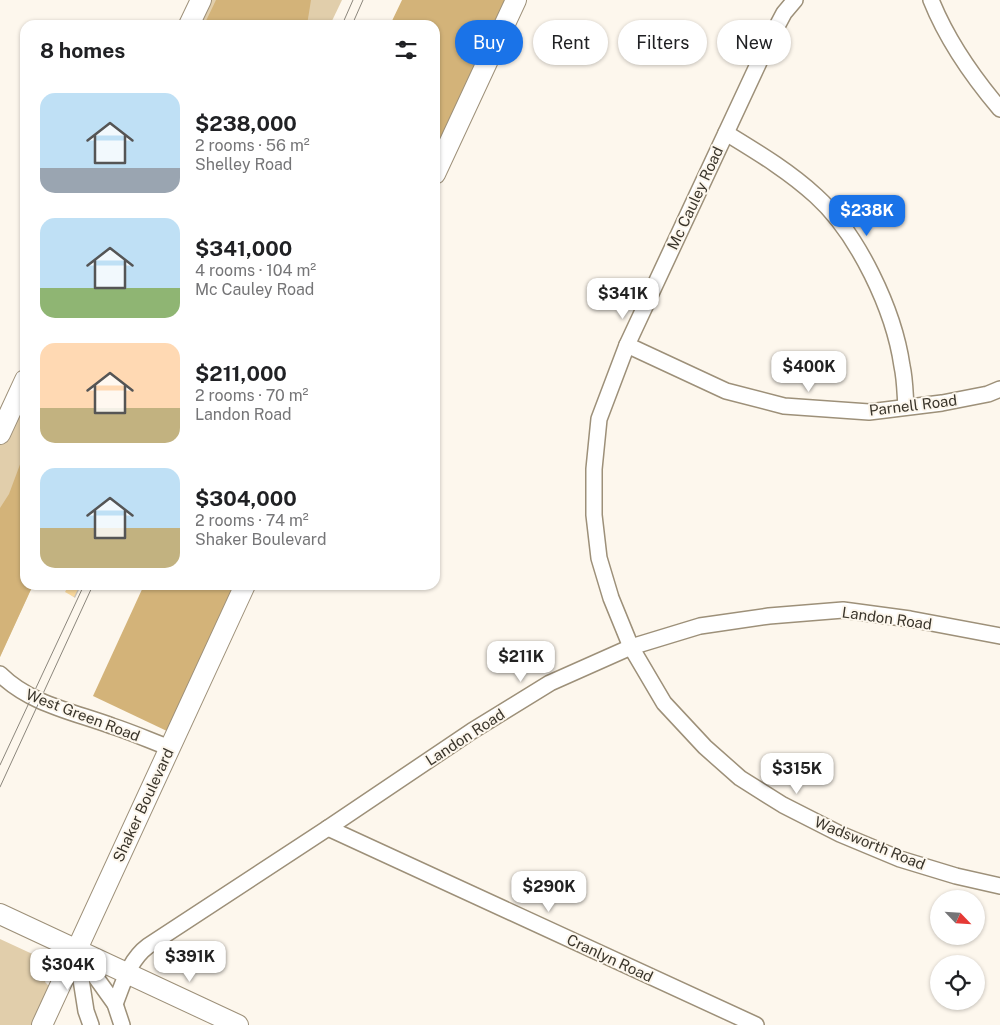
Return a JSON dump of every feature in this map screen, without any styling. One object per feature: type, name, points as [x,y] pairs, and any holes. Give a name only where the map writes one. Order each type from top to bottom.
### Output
[{"type":"main road","points":[[191,20],[201,0]]},
{"type":"main road","points":[[440,163],[516,0]]},
{"type":"main road","points":[[0,434],[20,391]]},
{"type":"main road","name":"Shaker Boulevard","points":[[42,1025],[243,590]]},
{"type":"main road","points":[[2,915],[238,1025]]},
{"type":"street","name":"Mc Cauley Road","points":[[631,647],[599,558],[594,515],[594,469],[599,419],[628,345],[767,45],[784,13],[795,0]]},
{"type":"street","points":[[931,0],[939,20],[976,81],[1000,109]]},
{"type":"street","points":[[726,133],[774,163],[816,196],[845,230],[871,273],[890,318],[902,366],[906,408]]},
{"type":"street","name":"Parnell Road","points":[[628,345],[726,391],[784,406],[869,412],[942,403],[988,394],[1000,389]]},
{"type":"street","name":"Landon Road","points":[[115,1004],[128,973],[140,952],[472,731],[550,684],[631,647],[700,626],[769,616],[843,610],[910,619],[1000,636]]},
{"type":"street","name":"Wadsworth Road","points":[[631,647],[664,703],[705,747],[740,778],[783,804],[849,838],[900,859],[956,876],[1000,886]]},
{"type":"street","name":"West Green Road","points":[[0,674],[21,691],[48,704],[170,748]]},
{"type":"street","name":"Cranlyn Road","points":[[328,828],[756,1025]]},
{"type":"street","points":[[76,950],[115,1004],[122,1025]]},
{"type":"street","points":[[76,950],[86,1011],[91,1025]]},
{"type":"shaded area","points":[[201,0],[342,0],[332,20],[192,20]]},
{"type":"shaded area","points":[[216,0],[311,0],[308,20],[206,20]]},
{"type":"shaded area","points":[[402,0],[506,0],[497,20],[455,20],[455,65],[476,65],[440,144],[440,20],[392,20]]},
{"type":"shaded area","points":[[20,392],[20,590],[31,590],[0,657],[0,435]]},
{"type":"shaded area","points":[[20,464],[20,590],[31,590],[0,657],[0,508],[9,494]]},
{"type":"shaded area","points":[[142,590],[235,590],[169,732],[93,696]]},
{"type":"shaded area","points":[[0,939],[54,964],[45,982],[55,996],[42,1025],[0,1025]]},
{"type":"building","points":[[66,590],[78,590],[74,597],[65,592]]},
{"type":"tram line","points":[[344,20],[353,0]]},
{"type":"tram line","points":[[354,20],[363,0]]},
{"type":"tram line","points":[[0,765],[82,590]]},
{"type":"tram line","points":[[0,787],[91,590]]}]
